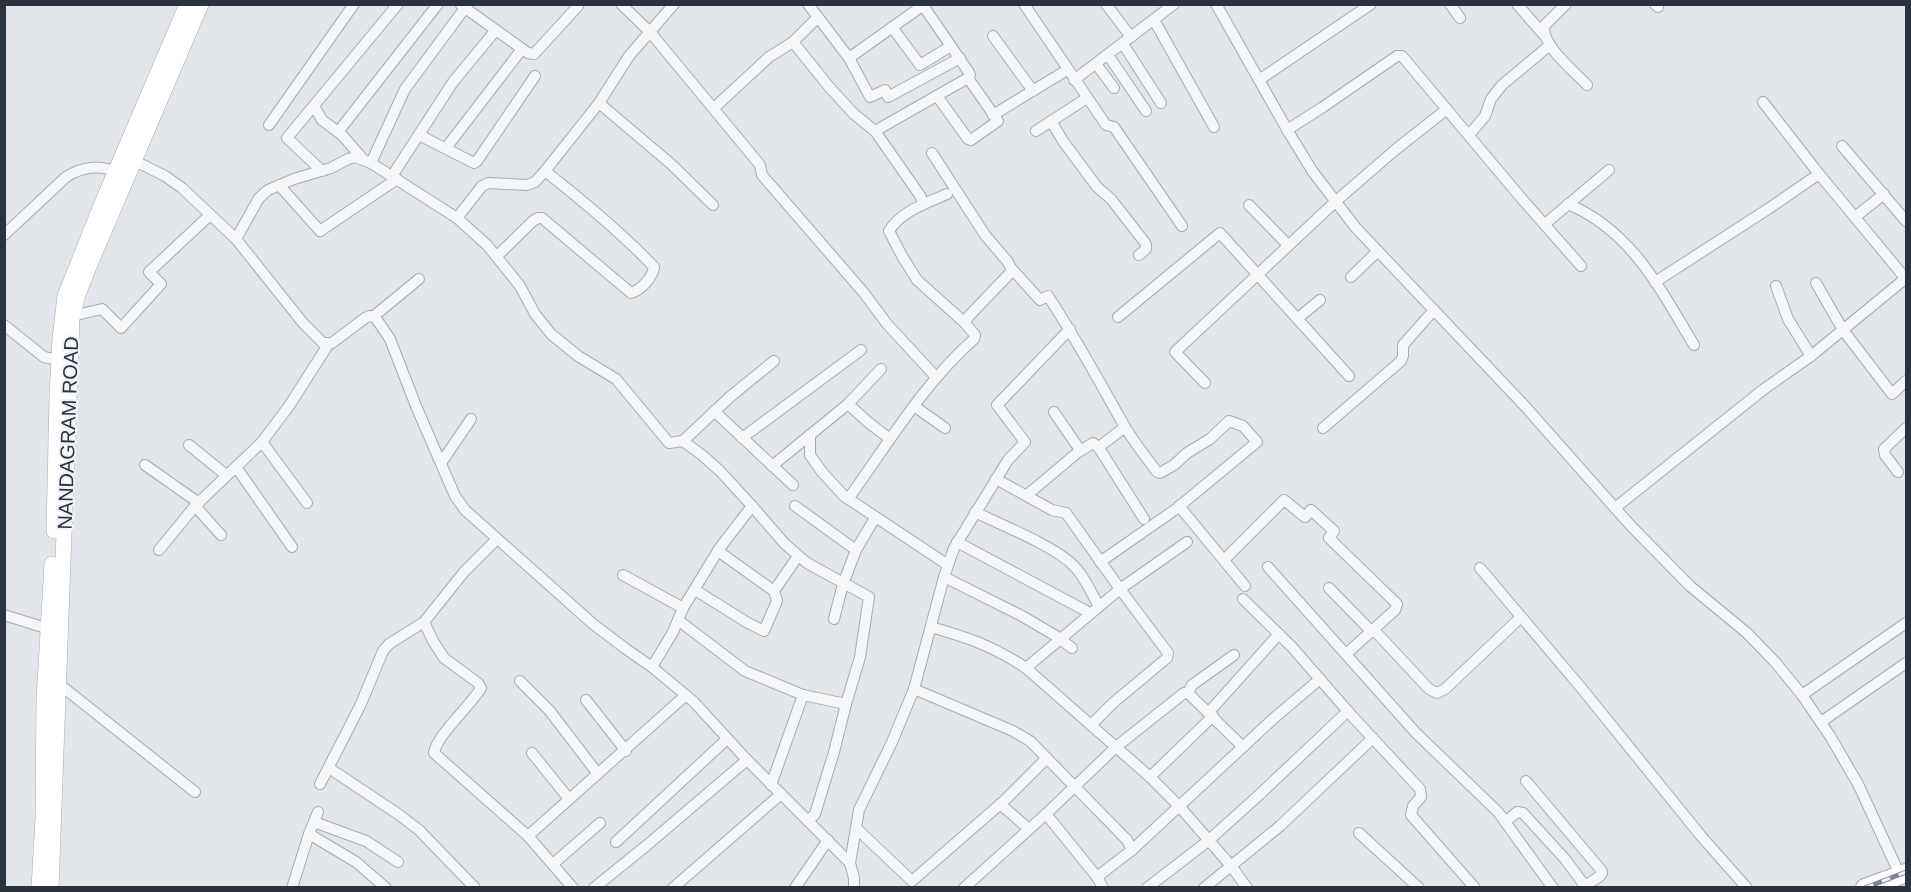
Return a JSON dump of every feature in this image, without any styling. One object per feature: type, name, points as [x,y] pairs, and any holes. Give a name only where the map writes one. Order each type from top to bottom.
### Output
[{"type":"main road","points":[[1865,888],[1903,880]]},
{"type":"street","name":"NANDAGRAM ROAD","points":[[177,44],[187,4]]},
{"type":"street","name":"NANDAGRAM ROAD","points":[[39,888],[43,818],[59,684],[58,560],[65,296],[122,174],[177,44],[201,4]]},
{"type":"street","points":[[269,125],[354,4]]},
{"type":"street","points":[[322,171],[287,138],[398,4]]},
{"type":"street","points":[[338,132],[438,4]]},
{"type":"street","points":[[621,4],[650,32],[760,165],[762,175],[858,285],[894,331],[936,376]]},
{"type":"street","points":[[458,218],[482,186],[488,183],[527,185],[535,182],[599,103],[629,56],[674,4]]},
{"type":"street","points":[[808,4],[849,57],[870,97],[885,90],[888,97],[960,58]]},
{"type":"street","points":[[1024,4],[1106,125],[1116,129],[1182,226]]},
{"type":"street","points":[[1106,4],[1161,103]]},
{"type":"street","points":[[1074,80],[1174,4]]},
{"type":"street","points":[[1216,4],[1313,172],[1356,228],[1523,404],[1631,526],[1690,586],[1747,633],[1802,695],[1858,784],[1903,880]]},
{"type":"street","points":[[1258,80],[1371,4]]},
{"type":"street","points":[[1450,4],[1460,18]]},
{"type":"street","points":[[1517,4],[1587,86]]},
{"type":"street","points":[[1547,40],[1544,26],[1566,4]]},
{"type":"street","points":[[849,57],[923,5],[960,58],[970,74],[968,78],[998,121],[971,140],[968,139],[937,96]]},
{"type":"street","points":[[366,160],[405,89],[463,6],[528,53],[537,52],[578,6]]},
{"type":"street","points":[[714,108],[769,57],[793,42],[818,17]]},
{"type":"street","points":[[1155,20],[1214,127]]},
{"type":"street","points":[[892,27],[920,65],[951,46]]},
{"type":"street","points":[[279,185],[321,231],[395,178],[418,135],[453,82],[496,30]]},
{"type":"street","points":[[993,36],[1033,91]]},
{"type":"street","points":[[1469,135],[1485,116],[1491,99],[1502,85],[1547,40]]},
{"type":"street","points":[[793,42],[830,88],[854,114],[875,131],[921,197],[923,204]]},
{"type":"street","points":[[446,148],[522,49]]},
{"type":"street","points":[[1108,55],[1146,111]]},
{"type":"street","points":[[1287,130],[1399,55],[1405,58],[1581,266]]},
{"type":"street","points":[[927,61],[934,72]]},
{"type":"street","points":[[1096,64],[1114,88]]},
{"type":"street","points":[[993,115],[1067,70]]},
{"type":"street","points":[[418,135],[474,163],[535,76]]},
{"type":"street","points":[[875,131],[968,78]]},
{"type":"street","points":[[1131,89],[1146,79]]},
{"type":"street","points":[[1036,131],[1087,98]]},
{"type":"street","points":[[1615,508],[1906,279],[1763,102]]},
{"type":"street","points":[[599,103],[671,164],[713,205]]},
{"type":"street","points":[[314,106],[322,120],[338,132],[366,160],[458,218],[497,256],[520,286],[535,314],[551,334],[578,356],[616,379],[669,443],[683,441],[714,411],[774,361]]},
{"type":"street","points":[[1205,383],[1175,352],[1335,202],[1447,109]]},
{"type":"street","points":[[1051,121],[1097,187],[1111,199],[1147,246],[1139,255]]},
{"type":"street","points":[[1842,146],[1906,221]]},
{"type":"street","points":[[932,153],[985,235],[1012,269],[1040,300],[1048,296],[1070,329],[1098,382],[1116,408],[1125,428],[1157,472],[1160,473],[1174,465],[1187,453],[1210,439],[1229,421],[1243,426],[1257,442],[1179,506],[1100,562]]},
{"type":"street","points":[[129,158],[165,176],[182,188],[236,239],[303,323],[318,340],[328,345]]},
{"type":"street","points":[[236,239],[260,198],[268,190],[348,159],[366,160]]},
{"type":"street","points":[[4,235],[76,170],[99,167],[122,174]]},
{"type":"street","points":[[1545,224],[1609,170]]},
{"type":"street","points":[[497,256],[533,221],[542,218],[631,293],[639,290],[655,270],[652,264],[582,200],[545,171]]},
{"type":"street","name":"NANDAGRAM ROAD","points":[[64,361],[79,292],[122,174]]},
{"type":"street","points":[[1655,282],[1819,174]]},
{"type":"street","points":[[848,499],[936,376],[975,337],[965,323],[917,280],[889,231],[895,221],[923,204],[947,194]]},
{"type":"street","points":[[1855,217],[1884,194]]},
{"type":"street","points":[[1568,204],[1586,212],[1618,235],[1637,256],[1694,345]]},
{"type":"street","points":[[1249,205],[1288,245]]},
{"type":"street","points":[[72,316],[102,309],[121,328],[161,284],[149,272],[210,215]]},
{"type":"street","points":[[1118,317],[1220,233],[1350,376]]},
{"type":"street","points":[[1351,277],[1378,251]]},
{"type":"street","points":[[965,323],[968,317],[1011,274],[1012,269]]},
{"type":"street","points":[[375,317],[419,279]]},
{"type":"street","points":[[1816,283],[1843,330],[1892,394],[1906,381]]},
{"type":"street","points":[[1776,286],[1788,319],[1811,356]]},
{"type":"street","points":[[1298,318],[1320,300]]},
{"type":"street","points":[[1323,428],[1401,361],[1403,345],[1434,310]]},
{"type":"street","points":[[159,550],[197,505],[262,442],[289,406],[328,345],[365,318],[375,317],[390,339],[455,496],[460,503],[593,624],[686,695],[771,785],[850,863]]},
{"type":"street","points":[[4,325],[44,357],[64,361]]},
{"type":"street","points":[[856,886],[850,863],[859,810],[892,742],[914,689],[946,571],[957,542],[1013,453],[1025,442],[997,405],[1070,329]]},
{"type":"street","points":[[742,438],[861,350]]},
{"type":"street","points":[[772,466],[848,404],[881,369]]},
{"type":"street","points":[[848,404],[890,439]]},
{"type":"street","points":[[914,406],[945,428]]},
{"type":"street","points":[[714,411],[793,485]]},
{"type":"street","points":[[1054,412],[1080,450]]},
{"type":"street","points":[[441,463],[471,419]]},
{"type":"street","points":[[1099,447],[1125,428]]},
{"type":"street","points":[[1898,472],[1884,449],[1906,429]]},
{"type":"street","points":[[810,435],[810,455],[822,472],[848,499],[946,571],[1056,636],[1072,648]]},
{"type":"street","points":[[683,441],[720,471],[798,556],[869,597],[860,657],[815,814],[808,821]]},
{"type":"street","points":[[262,442],[307,503]]},
{"type":"street","points":[[1027,495],[1080,450],[1093,443],[1099,447],[1144,519]]},
{"type":"street","points":[[189,445],[226,475]]},
{"type":"street","points":[[146,465],[197,505],[221,535]]},
{"type":"street","points":[[236,467],[292,547]]},
{"type":"street","points":[[996,479],[1052,510],[1066,513],[1100,562],[1166,648],[1168,655],[1156,668],[1113,703],[1091,725]]},
{"type":"street","points":[[1224,560],[1284,500],[1305,517],[1311,510],[1334,531],[1329,538],[1397,604],[1395,610],[1346,654]]},
{"type":"street","points":[[652,667],[683,608],[718,550],[752,506]]},
{"type":"street","points":[[795,506],[856,550]]},
{"type":"street","points":[[1179,506],[1245,586]]},
{"type":"street","points":[[975,512],[1042,545],[1070,563],[1080,574],[1095,609]]},
{"type":"street","points":[[834,619],[843,584],[856,550],[875,518]]},
{"type":"street","points":[[320,784],[360,706],[383,651],[389,644],[424,622],[464,572],[497,539]]},
{"type":"street","points":[[957,542],[1095,609]]},
{"type":"street","points":[[1026,668],[1120,589],[1187,542]]},
{"type":"street","points":[[695,590],[748,623],[764,630],[777,601],[774,591],[718,550]]},
{"type":"street","points":[[774,591],[798,556]]},
{"type":"street","name":"NANDAGRAM ROAD","points":[[51,888],[50,758],[44,700],[49,629],[58,560]]},
{"type":"street","points":[[1268,567],[1416,733],[1498,812],[1553,888]]},
{"type":"street","points":[[1480,568],[1583,690],[1701,836],[1747,888]]},
{"type":"street","points":[[623,575],[683,608]]},
{"type":"street","points":[[1329,588],[1429,689],[1437,693],[1445,689],[1521,617]]},
{"type":"street","points":[[1243,599],[1279,634],[1420,789],[1422,797],[1411,811],[1413,819],[1475,888]]},
{"type":"street","points":[[4,615],[49,629]]},
{"type":"street","points":[[678,620],[745,671],[803,694],[846,704]]},
{"type":"street","points":[[424,622],[444,658],[478,683],[481,688],[436,746],[435,753],[528,836],[573,888]]},
{"type":"street","points":[[1802,695],[1906,623]]},
{"type":"street","points":[[931,627],[971,639],[1009,657],[1026,668],[1150,777],[1179,806],[1232,867],[1245,887]]},
{"type":"street","points":[[1150,777],[1211,714],[1279,634]]},
{"type":"street","points":[[964,888],[1116,747],[1234,655]]},
{"type":"street","points":[[1821,722],[1906,663]]},
{"type":"street","points":[[1097,877],[1132,850],[1320,679]]},
{"type":"street","points":[[520,681],[549,710],[598,774]]},
{"type":"street","points":[[59,684],[195,792]]},
{"type":"street","points":[[914,689],[1022,735],[1128,840],[1132,850]]},
{"type":"street","points":[[1188,693],[1243,747]]},
{"type":"street","points":[[771,785],[803,694]]},
{"type":"street","points":[[528,836],[626,751],[686,695]]},
{"type":"street","points":[[586,700],[626,751]]},
{"type":"street","points":[[1147,888],[1208,841],[1348,711]]},
{"type":"street","points":[[1204,888],[1280,826],[1373,738]]},
{"type":"street","points":[[616,842],[727,739]]},
{"type":"street","points":[[532,753],[569,799]]},
{"type":"street","points":[[856,828],[912,881],[1000,804],[1047,758]]},
{"type":"street","points":[[594,888],[747,760]]},
{"type":"street","points":[[329,768],[419,830],[475,888]]},
{"type":"street","points":[[1505,822],[1517,812],[1527,817],[1565,859],[1583,887],[1602,873],[1526,781]]},
{"type":"street","points":[[673,888],[781,794]]},
{"type":"street","points":[[1000,804],[1029,829]]},
{"type":"street","points":[[1046,814],[1097,877],[1103,888]]},
{"type":"street","points":[[292,888],[316,817],[366,841],[398,862]]},
{"type":"street","points":[[553,864],[600,823]]},
{"type":"street","points":[[1359,833],[1419,888]]},
{"type":"street","points":[[309,834],[356,862],[386,888]]},
{"type":"street","points":[[795,888],[828,840]]},
{"type":"railway","points":[[1865,888],[1906,872]]}]
